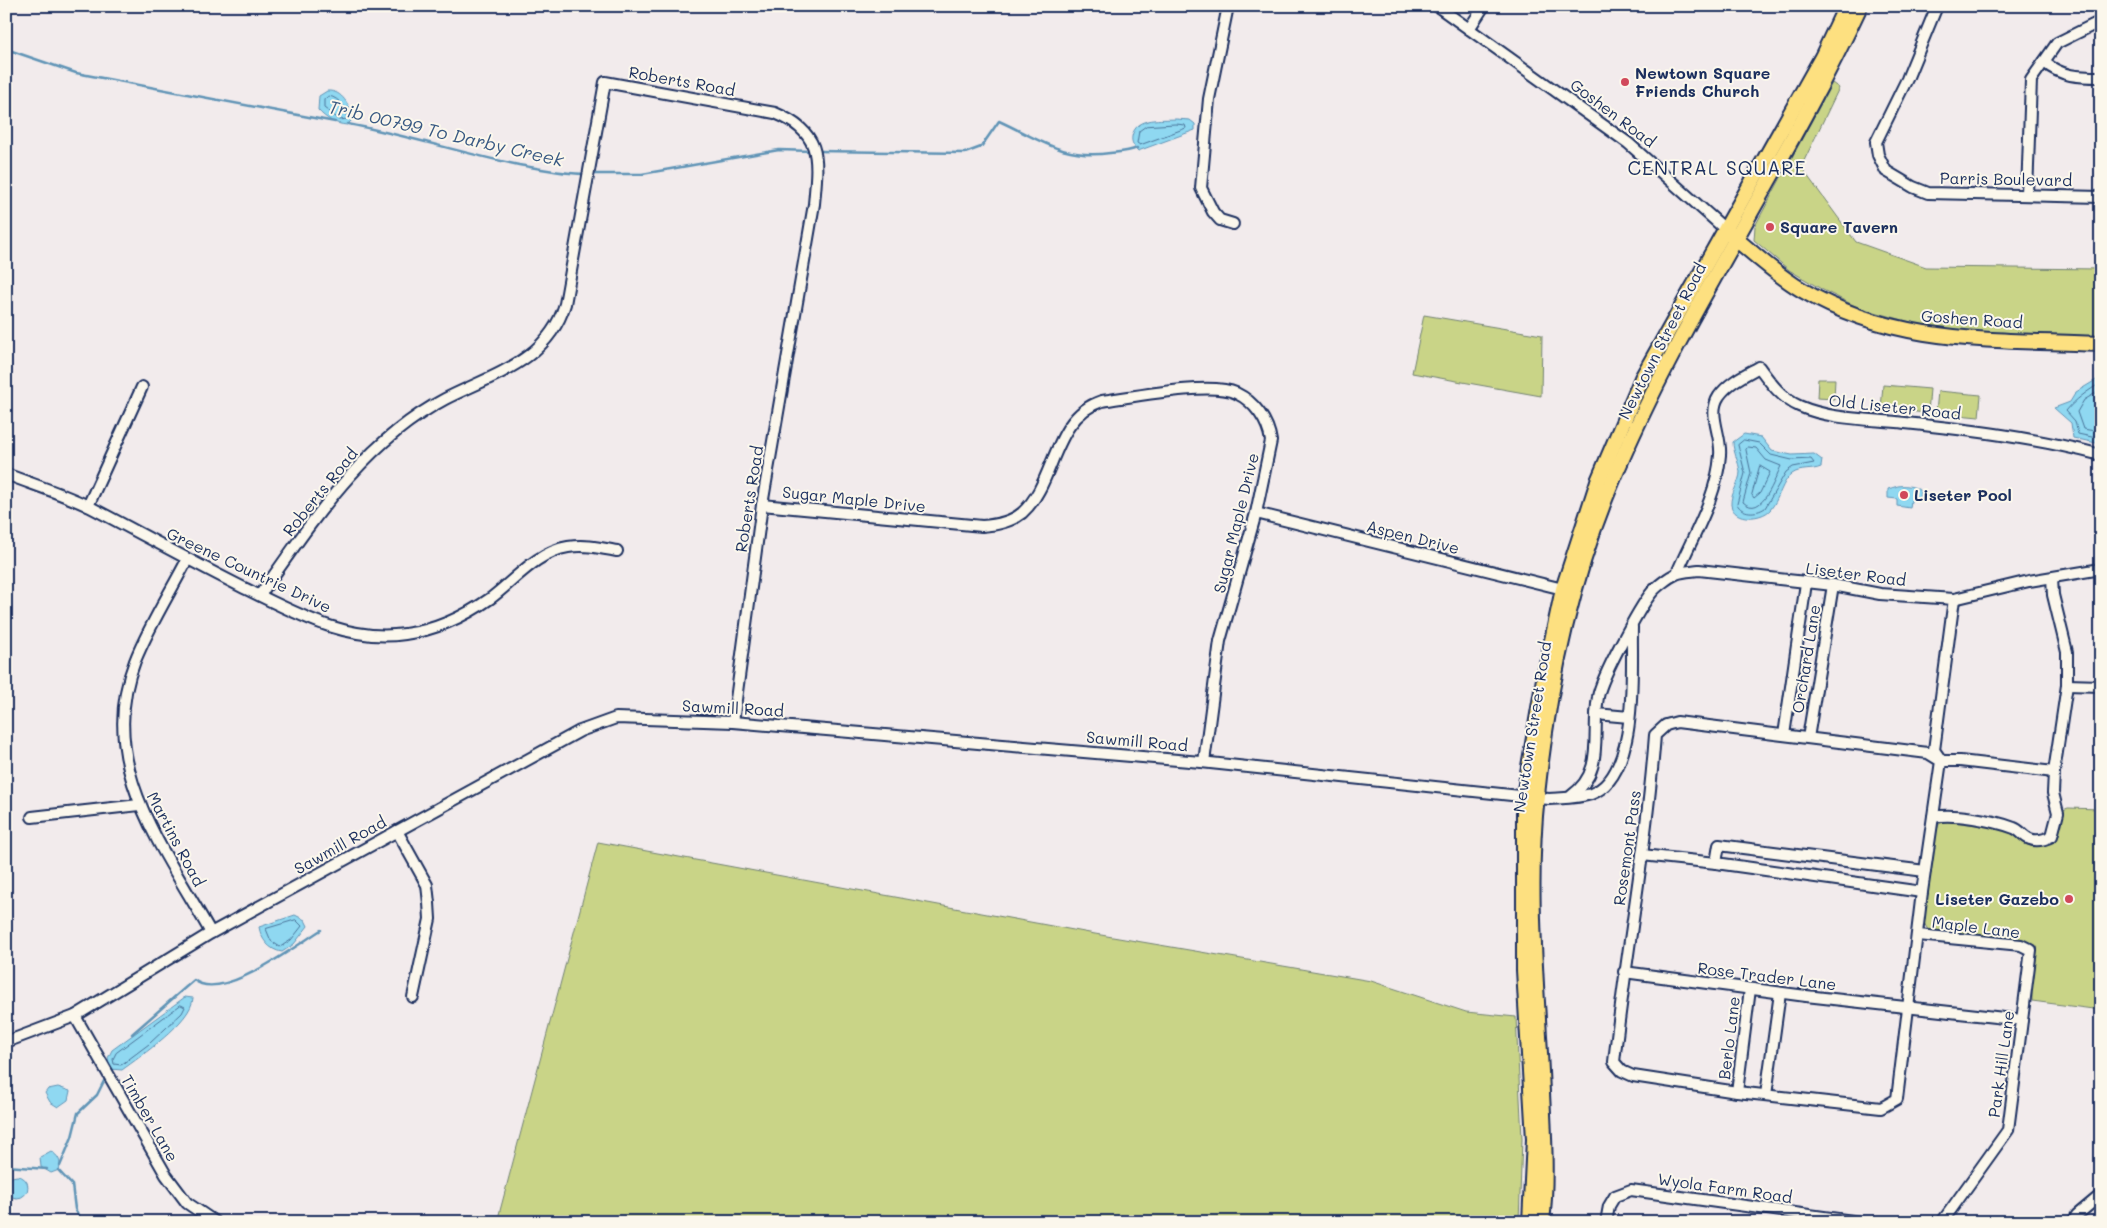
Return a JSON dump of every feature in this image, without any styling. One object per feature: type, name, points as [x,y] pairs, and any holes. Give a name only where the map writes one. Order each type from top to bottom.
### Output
[{"type":"main road","name":"Newtown Street Road","points":[[1542,1222],[1545,1152],[1530,797],[1555,672],[1576,585],[1611,483],[1642,416],[1730,234],[1822,57],[1846,6]]},
{"type":"main road","name":"Newtown Street Road","points":[[1530,1222],[1534,1139],[1524,970],[1530,797],[1545,673],[1563,589],[1598,481],[1642,378],[1810,108],[1860,6]]},
{"type":"main road","name":"Goshen Road","points":[[1730,234],[1770,268],[1802,290],[1846,312],[1892,327],[1925,335],[1965,339],[2101,344]]},
{"type":"main road","points":[[1627,412],[1642,416]]},
{"type":"street","points":[[1228,6],[1209,98],[1202,188],[1213,212],[1220,220],[1233,224]]},
{"type":"street","name":"Goshen Road","points":[[1437,6],[1628,143],[1730,234]]},
{"type":"street","points":[[1469,29],[1484,6]]},
{"type":"street","name":"Parris Boulevard","points":[[1937,6],[1907,79],[1876,142],[1880,162],[1886,171],[1913,187],[1928,193],[2101,197]]},
{"type":"street","points":[[2027,194],[2031,80],[2057,43],[2101,21]]},
{"type":"street","points":[[2044,62],[2054,71],[2067,76],[2101,77]]},
{"type":"street","name":"Roberts Road","points":[[260,595],[316,517],[360,463],[393,435],[431,408],[522,362],[541,346],[554,329],[565,304],[605,82],[776,112],[792,120],[807,134],[818,160],[814,204],[762,505],[733,722]]},
{"type":"street","name":"Old Liseter Road","points":[[1677,573],[1712,497],[1720,454],[1713,412],[1719,397],[1733,382],[1759,366],[1777,391],[1797,406],[1821,414],[1973,431],[2045,442],[2101,455]]},
{"type":"street","points":[[88,506],[142,387]]},
{"type":"street","name":"Sugar Maple Drive","points":[[762,505],[982,526],[996,525],[1022,513],[1032,501],[1073,420],[1090,404],[1102,400],[1212,388],[1235,392],[1258,411],[1269,430],[1270,451],[1256,513],[1220,641],[1204,762]]},
{"type":"street","name":"Greene Countrie Drive","points":[[6,474],[88,506],[187,560],[310,619],[344,630],[378,636],[403,635],[441,626],[457,619],[480,606],[538,560],[554,550],[583,545],[617,551]]},
{"type":"street","name":"Aspen Drive","points":[[1256,513],[1563,589]]},
{"type":"street","name":"Martins Road","points":[[187,560],[135,662],[125,697],[124,746],[127,767],[139,805],[211,933]]},
{"type":"street","name":"Liseter Road","points":[[1677,573],[1699,570],[1833,585],[1880,594],[1954,599],[2030,581],[2052,579],[2101,569]]},
{"type":"street","points":[[1571,797],[1580,790],[1595,763],[1598,695],[1632,627],[1636,614],[1653,591],[1677,573]]},
{"type":"street","points":[[1933,817],[1942,815],[2016,828],[2030,840],[2044,840],[2052,836],[2058,813],[2053,793],[2054,772],[2068,685],[2067,652],[2053,595],[2052,579]]},
{"type":"street","name":"Orchard Lane","points":[[1784,735],[1806,583]]},
{"type":"street","name":"Orchard Lane","points":[[1808,738],[1833,585]]},
{"type":"street","points":[[1908,1006],[1922,892],[1942,761],[1934,750],[1954,599]]},
{"type":"street","points":[[1530,797],[1571,797],[1592,794],[1605,785],[1614,774],[1622,757],[1628,717],[1632,627]]},
{"type":"street","points":[[2068,685],[2098,687]]},
{"type":"street","points":[[1596,714],[1628,717]]},
{"type":"street","name":"Sawmill Road","points":[[6,1042],[75,1016],[211,933],[580,731],[604,720],[626,718],[733,722],[1204,762],[1530,797]]},
{"type":"street","name":"Rosemont Pass","points":[[1908,1006],[1897,1099],[1881,1108],[1737,1092],[1633,1076],[1622,1071],[1614,1062],[1624,972],[1642,855],[1656,735],[1666,725],[1677,722],[1928,753],[1942,761],[1960,761],[2054,772]]},
{"type":"street","points":[[32,817],[139,805]]},
{"type":"street","points":[[397,831],[427,885],[429,903],[430,920],[412,997]]},
{"type":"street","points":[[1716,863],[1719,845],[1925,871]]},
{"type":"street","points":[[1786,854],[1786,872]]},
{"type":"street","points":[[1642,855],[1786,872],[1922,892]]},
{"type":"street","name":"Maple Lane","points":[[1918,935],[2021,945],[2031,950]]},
{"type":"street","name":"Park Hill Lane","points":[[1942,1222],[2008,1130],[2031,950]]},
{"type":"street","name":"Rose Trader Lane","points":[[1624,972],[1750,989],[2022,1020]]},
{"type":"street","name":"Berlo Lane","points":[[1737,1092],[1750,989]]},
{"type":"street","points":[[1766,1095],[1780,992]]},
{"type":"street","name":"Timber Lane","points":[[75,1016],[166,1175],[187,1203],[215,1222]]},
{"type":"street","name":"Wyola Farm Road","points":[[1606,1222],[1609,1206],[1615,1196],[1631,1190],[1860,1222]]},
{"type":"street","points":[[2073,1222],[2077,1215],[2101,1195]]},
{"type":"green space","points":[[1832,83],[1839,88],[1801,167],[1856,242],[1926,267],[2101,269],[2101,337],[1940,334],[1910,322],[1857,307],[1823,290],[1789,270],[1754,240],[1755,226]]},
{"type":"green space","points":[[1424,315],[1542,335],[1541,396],[1412,373]]},
{"type":"green space","points":[[1818,379],[1835,379],[1834,399],[1817,398]]},
{"type":"green space","points":[[1883,385],[1930,389],[1928,413],[1881,409]]},
{"type":"green space","points":[[1938,391],[1981,395],[1979,417],[1936,413]]},
{"type":"green space","points":[[2068,808],[2101,809],[2101,1010],[2032,1001],[2032,961],[2036,947],[1994,938],[1928,930],[1923,921],[1934,839],[1939,824],[1946,821],[2002,828],[2026,842],[2042,845],[2048,843],[2053,838],[2060,825],[2063,810]]},
{"type":"green space","points":[[598,842],[1095,934],[1371,981],[1466,1012],[1516,1017],[1522,1139],[1519,1222],[497,1222]]},
{"type":"water","points":[[327,91],[337,93],[345,100],[354,118],[347,125],[331,120],[318,110],[319,96]]},
{"type":"water","points":[[1151,120],[1190,120],[1195,124],[1195,130],[1138,151],[1132,141],[1132,136],[1140,124]]},
{"type":"water","points":[[2101,377],[2101,444],[2073,438],[2071,423],[2054,408],[2070,402],[2076,392]]},
{"type":"water","points":[[1744,434],[1761,437],[1772,451],[1792,455],[1814,454],[1822,460],[1821,467],[1792,474],[1786,481],[1773,506],[1766,513],[1755,517],[1737,514],[1731,505],[1740,472],[1733,442]]},
{"type":"water","name":"Liseter Pool","points":[[1898,486],[1910,486],[1921,491],[1920,501],[1911,500],[1910,508],[1897,506],[1897,499],[1888,498],[1888,489]]},
{"type":"water","points":[[295,915],[305,920],[308,926],[294,944],[282,952],[273,949],[264,940],[259,927]]},
{"type":"water","points":[[185,997],[193,998],[184,1017],[175,1027],[153,1047],[122,1070],[110,1069],[108,1058],[112,1050]]},
{"type":"water","points":[[58,1087],[70,1091],[68,1100],[58,1107],[50,1102],[45,1093],[48,1089]]},
{"type":"water","points":[[51,1151],[60,1161],[60,1164],[59,1170],[51,1173],[41,1167],[40,1157]]},
{"type":"water","points":[[13,1176],[21,1176],[28,1183],[28,1191],[21,1198],[13,1198],[6,1191],[6,1183]]},
{"type":"waterway","name":"Trib 00799 To Darby Creek","points":[[6,49],[76,73],[335,122]]},
{"type":"waterway","name":"Trib 00799 To Darby Creek","points":[[817,151],[965,153],[981,147],[999,121],[1039,141],[1065,151],[1093,154],[1127,151],[1137,148]]},
{"type":"waterway","name":"Trib 00799 To Darby Creek","points":[[348,124],[519,165],[586,174]]},
{"type":"waterway","name":"Trib 00799 To Darby Creek","points":[[592,174],[642,174],[779,150],[812,151]]},
{"type":"waterway","points":[[132,1034],[194,980],[206,985],[222,984],[239,979],[277,959],[321,930]]},
{"type":"waterway","points":[[60,1166],[72,1137],[78,1113],[97,1095],[106,1077]]},
{"type":"waterway","points":[[6,1166],[47,1169]]},
{"type":"waterway","points":[[58,1170],[72,1185],[75,1209],[82,1222]]},
{"type":"place","name":"Newtown Square Friends Church","points":[[1625,82]]},
{"type":"place","name":"Square Tavern","points":[[1770,227]]},
{"type":"place","name":"Liseter Pool","points":[[1904,495]]},
{"type":"place","name":"Liseter Gazebo","points":[[2069,899]]},
{"type":"district","name":"CENTRAL SQUARE","points":[[1717,168]]}]
